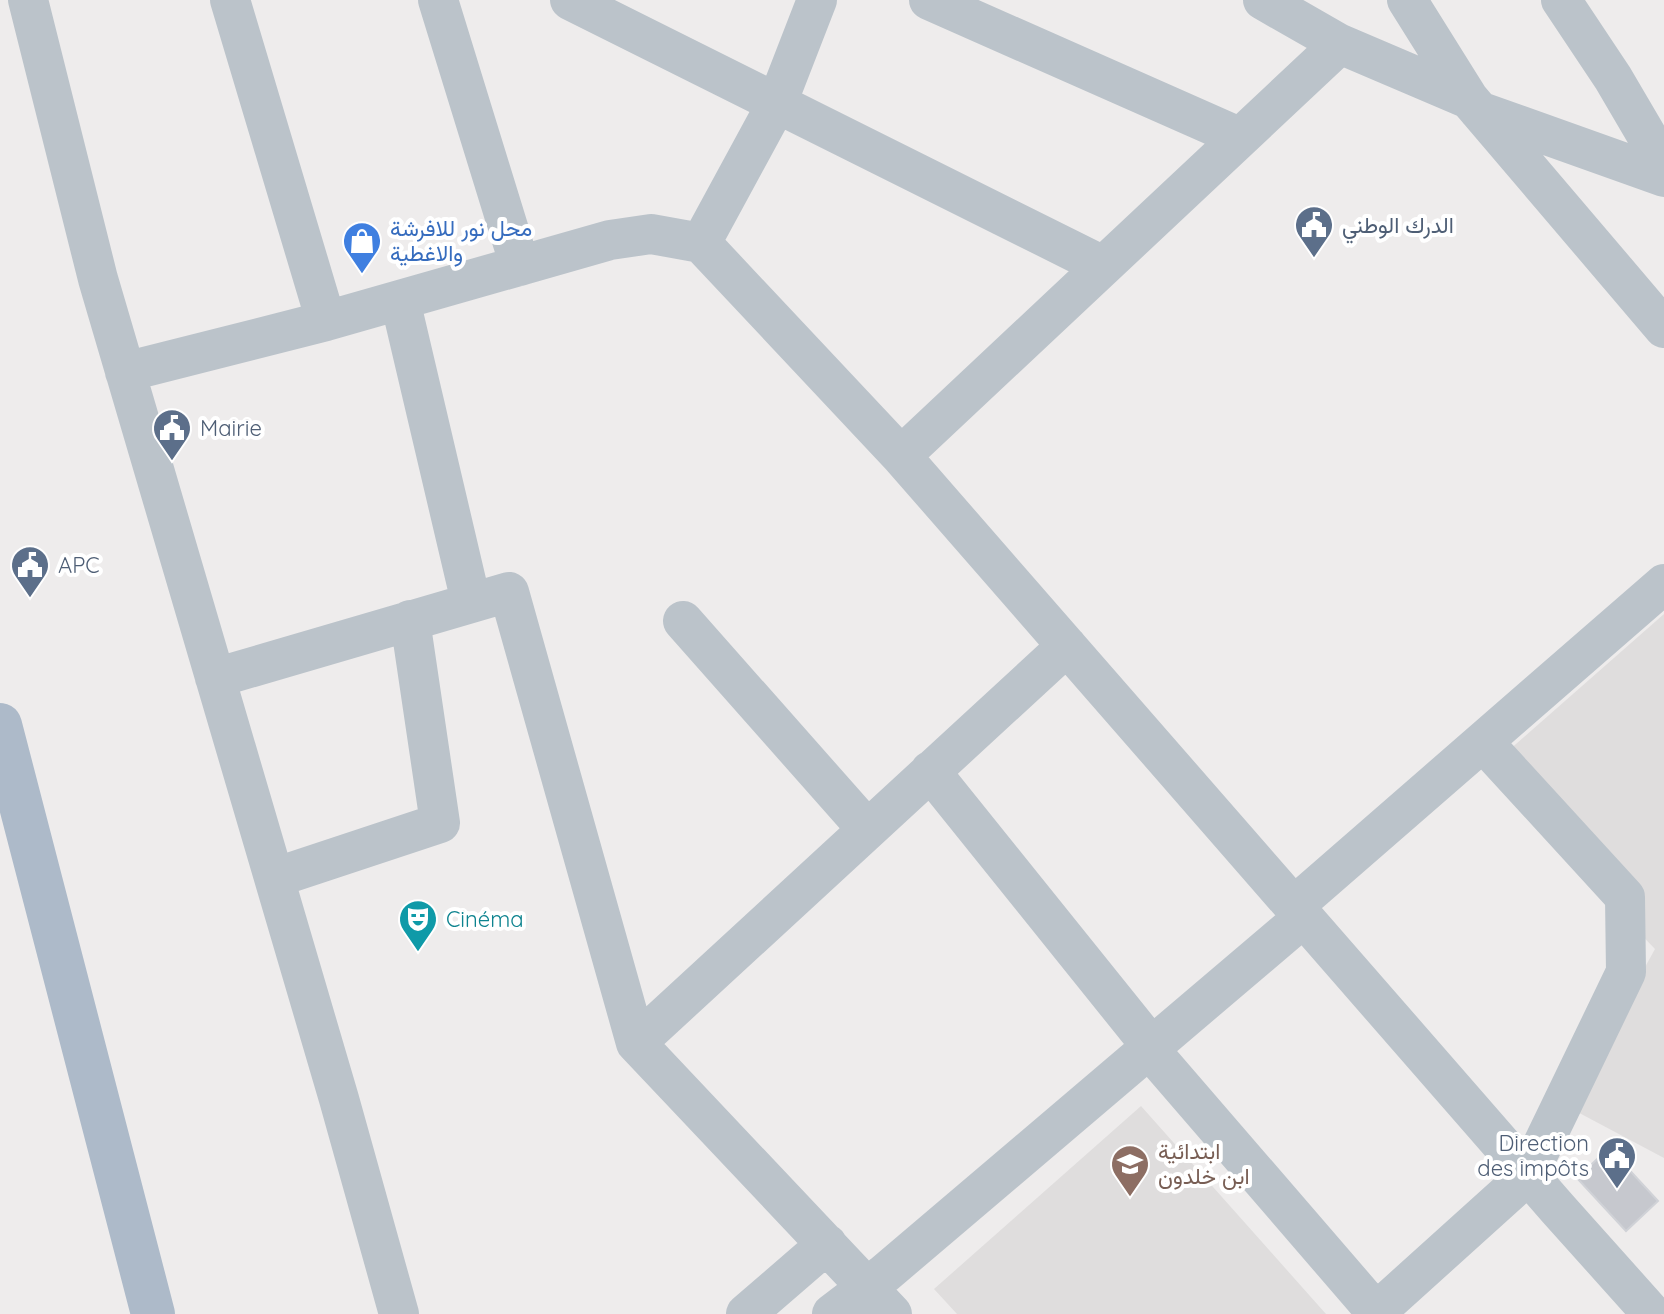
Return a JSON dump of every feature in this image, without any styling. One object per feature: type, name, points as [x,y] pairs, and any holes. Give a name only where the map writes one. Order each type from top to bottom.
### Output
[{"type":"main road","points":[[0,725],[153,1314]]},
{"type":"street","points":[[28,0],[98,279],[339,1099],[399,1314]]},
{"type":"street","points":[[230,0],[326,321]]},
{"type":"street","points":[[438,0],[520,266]]},
{"type":"street","points":[[570,0],[1103,266]]},
{"type":"street","points":[[701,243],[777,103],[817,0]]},
{"type":"street","points":[[929,0],[1239,137]]},
{"type":"street","points":[[1263,0],[1340,44],[1474,105],[1664,177]]},
{"type":"street","points":[[1407,0],[1474,105],[1664,328]]},
{"type":"street","points":[[1561,0],[1613,78],[1664,165]]},
{"type":"street","points":[[901,456],[1340,44]]},
{"type":"street","points":[[125,372],[326,321],[610,240],[651,234],[701,243],[901,456],[1652,1314]]},
{"type":"street","points":[[400,300],[471,602]]},
{"type":"street","points":[[832,1314],[879,1300],[895,1264],[1150,1048],[1483,742],[1664,584]]},
{"type":"street","points":[[215,678],[509,592],[636,1043],[879,1300]]},
{"type":"street","points":[[274,878],[440,823],[410,620]]},
{"type":"street","points":[[683,621],[867,829]]},
{"type":"street","points":[[636,1043],[1067,646]]},
{"type":"street","points":[[930,771],[1150,1048],[1387,1310],[1528,1175],[1626,972],[1625,897],[1483,742]]},
{"type":"street","points":[[746,1314],[827,1244]]},
{"type":"shaded area","points":[[1664,614],[1664,1158],[1568,1107],[1655,949],[1484,772]]},
{"type":"shaded area","name":"ابتدائية ابن خلدون","points":[[1141,1106],[1326,1314],[957,1314],[934,1289]]},
{"type":"building","name":"Direction des impôts","points":[[1609,1148],[1658,1201],[1626,1231],[1577,1178]]},
{"type":"place","name":"الدرك الوطني","points":[[1314,259]]},
{"type":"place","name":"محل نور للافرشة والاغطية","points":[[362,275]]},
{"type":"place","name":"Mairie","points":[[172,462]]},
{"type":"place","name":"APC","points":[[30,599]]},
{"type":"place","name":"Cinéma","points":[[418,953]]},
{"type":"place","name":"Direction des impôts","points":[[1617,1190]]},
{"type":"place","name":"ابتدائية ابن خلدون","points":[[1130,1198]]}]
